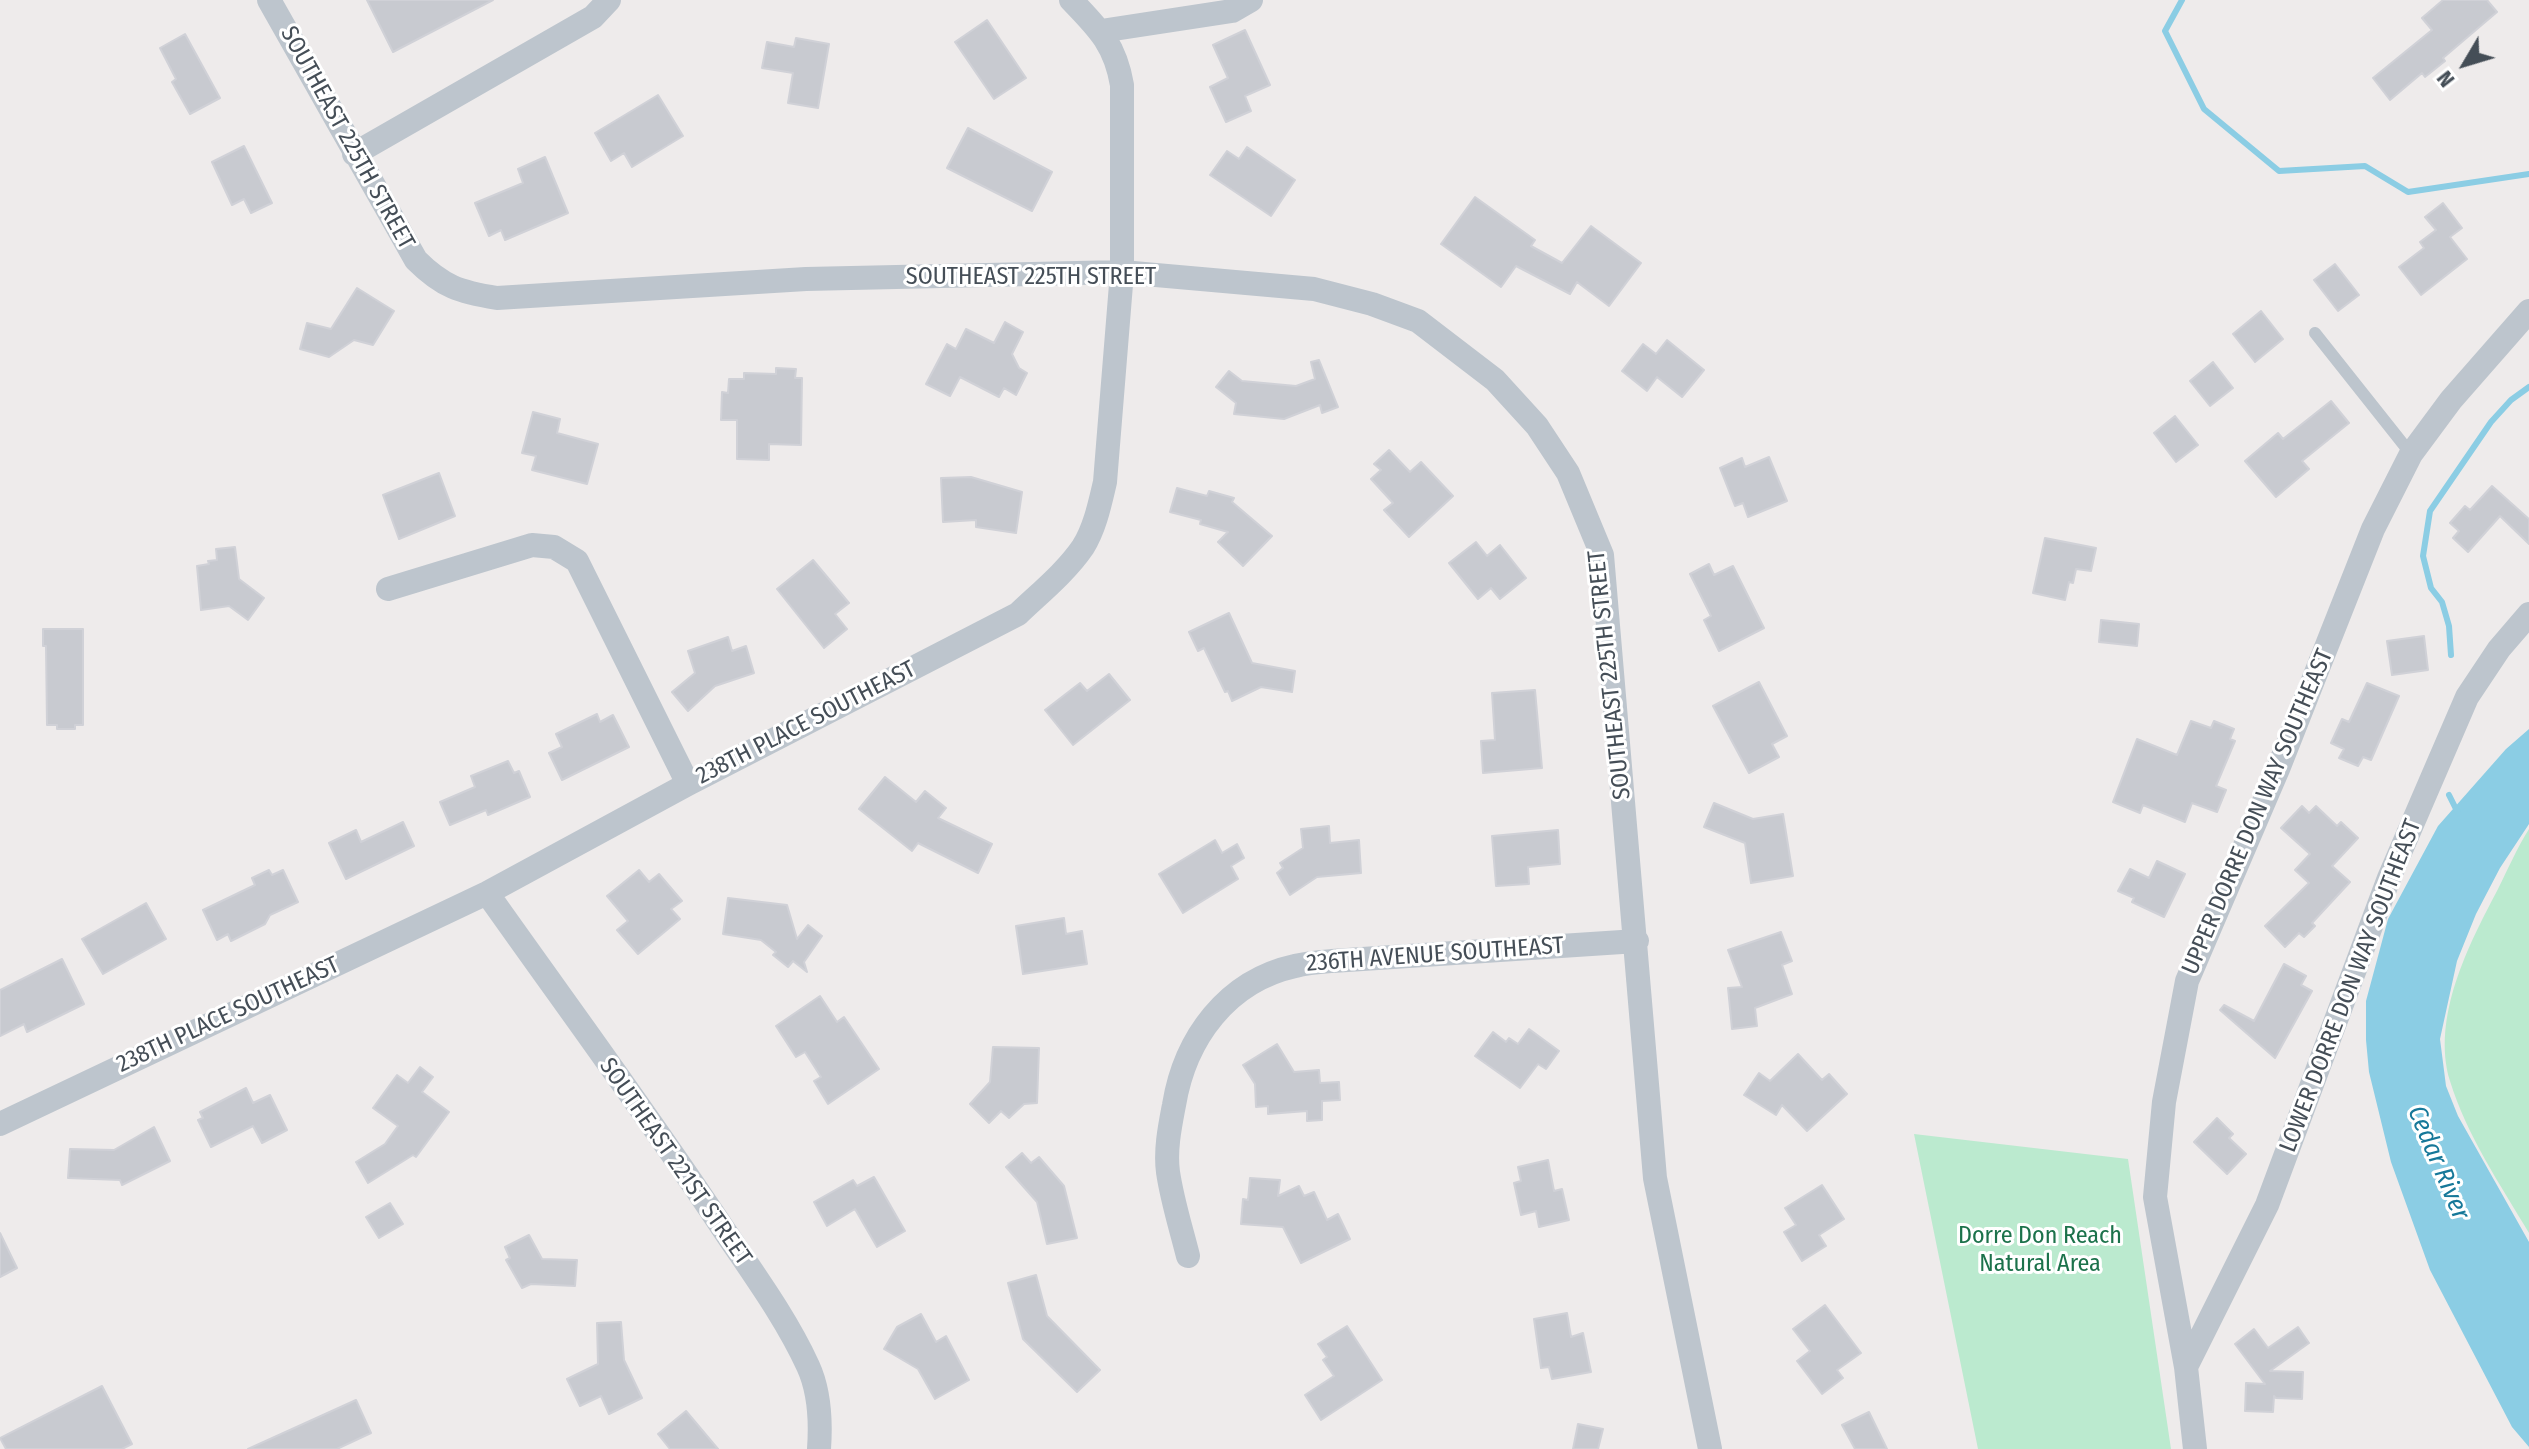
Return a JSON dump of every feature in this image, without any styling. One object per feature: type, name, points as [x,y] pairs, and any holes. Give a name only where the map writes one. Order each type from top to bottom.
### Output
[{"type":"street","name":"SOUTHEAST 225TH STREET","points":[[269,0],[416,260],[436,280],[462,292],[512,297],[806,279],[1122,272],[1314,289],[1372,304],[1418,321],[1495,380],[1537,426],[1568,473],[1602,555],[1655,1178],[1710,1449]]},
{"type":"street","points":[[354,154],[593,17],[609,0]]},
{"type":"street","name":"238TH PLACE SOUTHEAST","points":[[0,1124],[487,893],[688,784],[1018,614],[1054,580],[1084,546],[1105,482],[1122,272],[1122,85],[1118,63],[1101,31],[1071,0]]},
{"type":"street","points":[[1101,31],[1232,11],[1251,0]]},
{"type":"street","name":"UPPER DORRE DON WAY SOUTHEAST","points":[[2195,1449],[2186,1367],[2155,1197],[2164,1102],[2187,981],[2278,769],[2373,529],[2411,454],[2451,400],[2529,311]]},
{"type":"street","points":[[388,589],[532,545],[554,547],[577,561],[688,784]]},
{"type":"street","name":"LOWER DORRE DON WAY SOUTHEAST","points":[[2186,1367],[2267,1205],[2389,878],[2467,697],[2499,649],[2529,614]]},
{"type":"street","name":"SOUTHEAST 221ST STREET","points":[[487,893],[689,1177],[783,1320],[815,1386],[819,1403],[819,1449]]},
{"type":"street","name":"236TH AVENUE SOUTHEAST","points":[[1188,1256],[1168,1171],[1169,1133],[1177,1086],[1189,1052],[1217,1009],[1234,994],[1294,966],[1332,961],[1637,941]]},
{"type":"lane","points":[[2315,333],[2411,454]]},
{"type":"green space","points":[[2529,829],[2529,1233],[2465,1121],[2450,1081],[2445,1057],[2445,1032],[2449,1007],[2465,957]]},
{"type":"green space","name":"Dorre Don Reach Natural Area","points":[[1914,1134],[2128,1159],[2171,1449],[1978,1449]]},
{"type":"water","name":"Cedar River","points":[[2529,729],[2529,824],[2500,868],[2476,914],[2457,961],[2440,1039],[2446,1086],[2458,1116],[2529,1242],[2529,1447],[2512,1427],[2430,1270],[2391,1162],[2369,1072],[2366,1001],[2388,919],[2438,826],[2506,749]]},
{"type":"building","points":[[367,0],[493,0],[393,52]]},
{"type":"building","points":[[2443,0],[2487,0],[2497,12],[2443,58],[2445,61],[2425,77],[2422,73],[2390,100],[2373,78],[2432,30],[2422,18]]},
{"type":"building","points":[[987,20],[1026,78],[994,99],[955,42]]},
{"type":"building","points":[[1245,30],[1270,85],[1245,96],[1251,111],[1226,122],[1210,87],[1228,78],[1213,45]]},
{"type":"building","points":[[185,34],[220,98],[190,114],[172,82],[176,79],[160,48]]},
{"type":"building","points":[[796,38],[829,44],[818,108],[788,103],[793,73],[762,68],[767,42],[794,47]]},
{"type":"building","points":[[658,95],[683,136],[632,167],[624,153],[611,161],[595,133]]},
{"type":"building","points":[[968,128],[1052,172],[1032,211],[947,168]]},
{"type":"building","points":[[244,146],[272,203],[251,213],[244,199],[232,205],[212,162]]},
{"type":"building","points":[[1247,147],[1295,180],[1271,216],[1210,175],[1227,151],[1239,159]]},
{"type":"building","points":[[545,157],[568,213],[505,240],[501,230],[489,236],[475,203],[523,183],[518,169]]},
{"type":"building","points":[[1475,197],[1535,240],[1531,246],[1562,263],[1591,226],[1641,263],[1609,306],[1577,282],[1570,294],[1516,266],[1501,287],[1441,244]]},
{"type":"building","points":[[2443,203],[2462,228],[2450,237],[2467,259],[2421,295],[2399,267],[2424,248],[2420,242],[2436,230],[2425,217]]},
{"type":"building","points":[[2335,264],[2359,295],[2338,311],[2314,280]]},
{"type":"building","points":[[357,288],[394,311],[373,345],[354,340],[329,357],[300,349],[307,323],[331,329]]},
{"type":"building","points":[[2261,311],[2283,339],[2255,362],[2233,334]]},
{"type":"building","points":[[1005,322],[1023,332],[1012,354],[1019,368],[1027,373],[1016,395],[1004,388],[999,397],[960,377],[950,396],[926,384],[947,344],[956,349],[966,329],[994,343]]},
{"type":"building","points":[[1667,340],[1704,370],[1682,397],[1657,377],[1647,391],[1622,371],[1643,344],[1656,354]]},
{"type":"building","points":[[1319,360],[1338,407],[1322,413],[1320,405],[1284,419],[1234,414],[1236,403],[1216,387],[1229,371],[1242,381],[1296,386],[1315,379],[1311,362]]},
{"type":"building","points":[[2213,362],[2233,388],[2210,406],[2190,381]]},
{"type":"building","points":[[776,368],[796,369],[795,378],[802,378],[801,445],[769,444],[769,460],[737,459],[737,420],[721,420],[722,392],[728,393],[729,379],[744,379],[744,373],[776,374]]},
{"type":"building","points":[[2331,401],[2349,423],[2302,461],[2309,469],[2276,497],[2245,461],[2278,433],[2283,439]]},
{"type":"building","points":[[533,412],[560,419],[557,433],[598,444],[587,484],[532,470],[536,456],[522,453]]},
{"type":"building","points":[[2175,416],[2198,445],[2176,462],[2154,433]]},
{"type":"building","points":[[1389,450],[1410,472],[1421,462],[1453,496],[1409,537],[1384,510],[1393,503],[1371,479],[1381,470],[1374,464]]},
{"type":"building","points":[[1769,457],[1787,501],[1748,517],[1743,503],[1735,506],[1720,468],[1742,458],[1745,467]]},
{"type":"building","points":[[439,473],[455,516],[399,539],[383,495]]},
{"type":"building","points":[[971,477],[1022,492],[1016,533],[976,527],[976,520],[943,522],[941,478]]},
{"type":"building","points":[[2492,486],[2529,519],[2529,544],[2500,516],[2468,552],[2453,538],[2459,531],[2450,523],[2465,506],[2470,510]]},
{"type":"building","points":[[1177,488],[1207,496],[1209,491],[1234,498],[1232,502],[1272,536],[1243,566],[1218,542],[1228,532],[1200,524],[1201,520],[1170,512]]},
{"type":"building","points":[[2045,538],[2096,548],[2091,571],[2076,569],[2065,600],[2033,593]]},
{"type":"building","points":[[1476,542],[1487,556],[1500,545],[1526,578],[1500,599],[1491,588],[1478,599],[1449,563]]},
{"type":"building","points":[[235,547],[239,579],[264,598],[248,620],[229,606],[201,610],[197,566],[217,560],[216,549]]},
{"type":"building","points":[[813,560],[849,603],[835,614],[847,629],[824,648],[777,589]]},
{"type":"building","points":[[1709,564],[1714,575],[1733,566],[1764,628],[1719,651],[1704,620],[1711,616],[1690,574]]},
{"type":"building","points":[[1229,613],[1252,663],[1295,671],[1292,692],[1261,687],[1232,701],[1204,648],[1198,651],[1189,632]]},
{"type":"building","points":[[2101,620],[2139,624],[2137,646],[2099,642]]},
{"type":"building","points":[[43,629],[83,629],[83,725],[75,725],[75,729],[57,729],[57,725],[47,725]]},
{"type":"building","points":[[2424,636],[2428,670],[2392,675],[2387,641]]},
{"type":"building","points":[[728,637],[732,651],[746,646],[754,673],[715,686],[688,711],[672,692],[695,673],[688,651]]},
{"type":"building","points":[[1109,674],[1130,700],[1073,745],[1045,710],[1080,683],[1087,691]]},
{"type":"building","points":[[1759,682],[1787,736],[1772,744],[1779,757],[1749,773],[1713,706]]},
{"type":"building","points":[[2367,683],[2399,696],[2371,760],[2363,757],[2358,766],[2339,758],[2344,749],[2331,743],[2342,719],[2349,722]]},
{"type":"building","points":[[1535,690],[1542,768],[1483,773],[1481,741],[1495,740],[1492,693]]},
{"type":"building","points":[[597,714],[600,722],[613,715],[629,747],[562,780],[549,753],[562,747],[556,734]]},
{"type":"building","points":[[2191,721],[2211,728],[2214,721],[2234,729],[2230,739],[2235,741],[2216,786],[2226,790],[2217,812],[2192,803],[2185,822],[2143,805],[2140,813],[2113,802],[2137,739],[2177,755]]},
{"type":"building","points":[[508,761],[514,773],[519,771],[530,797],[488,815],[486,810],[450,825],[440,802],[475,787],[471,776]]},
{"type":"building","points":[[885,777],[916,802],[925,791],[946,808],[938,818],[992,844],[978,873],[918,843],[912,851],[859,809]]},
{"type":"building","points":[[1714,803],[1753,819],[1783,814],[1793,876],[1751,883],[1745,843],[1704,827]]},
{"type":"building","points":[[2302,806],[2309,813],[2316,806],[2337,826],[2341,822],[2358,838],[2332,866],[2350,882],[2312,923],[2315,926],[2304,937],[2299,933],[2285,947],[2265,926],[2309,883],[2295,870],[2310,854],[2281,828]]},
{"type":"building","points":[[403,822],[414,846],[346,879],[329,843],[356,830],[361,842]]},
{"type":"building","points":[[1329,826],[1330,843],[1359,840],[1361,873],[1317,877],[1290,895],[1277,873],[1283,868],[1280,863],[1303,848],[1301,829]]},
{"type":"building","points":[[1558,830],[1560,864],[1528,867],[1529,884],[1496,886],[1492,836]]},
{"type":"building","points":[[1215,840],[1222,853],[1237,844],[1244,858],[1231,866],[1238,879],[1183,913],[1159,874]]},
{"type":"building","points":[[2157,861],[2185,874],[2164,917],[2132,902],[2134,898],[2118,891],[2130,869],[2149,878]]},
{"type":"building","points":[[269,870],[272,875],[283,870],[298,902],[270,915],[265,924],[231,941],[228,934],[217,940],[203,910],[255,885],[252,878]]},
{"type":"building","points":[[639,870],[649,882],[659,874],[682,901],[671,909],[680,919],[638,954],[617,930],[628,921],[607,896]]},
{"type":"building","points":[[728,898],[787,905],[797,939],[808,925],[822,936],[804,962],[807,972],[793,961],[788,967],[761,940],[723,934]]},
{"type":"building","points":[[146,903],[166,939],[103,974],[82,939]]},
{"type":"building","points":[[1064,918],[1066,934],[1082,931],[1087,964],[1023,974],[1016,926]]},
{"type":"building","points":[[1781,932],[1792,961],[1782,965],[1792,994],[1755,1008],[1757,1026],[1732,1029],[1728,988],[1742,987],[1728,950]]},
{"type":"building","points":[[62,959],[84,1004],[27,1032],[24,1024],[0,1036],[0,990]]},
{"type":"building","points":[[2284,964],[2306,976],[2301,985],[2312,991],[2275,1058],[2220,1010],[2224,1005],[2254,1021]]},
{"type":"building","points":[[820,996],[837,1022],[844,1017],[879,1069],[828,1104],[814,1081],[821,1077],[805,1052],[796,1057],[776,1026]]},
{"type":"building","points":[[1529,1029],[1559,1051],[1546,1069],[1538,1064],[1520,1088],[1475,1056],[1493,1032],[1506,1042],[1509,1038],[1518,1044]]},
{"type":"building","points":[[1277,1044],[1294,1072],[1319,1070],[1320,1083],[1339,1082],[1340,1100],[1322,1101],[1322,1120],[1307,1121],[1307,1111],[1268,1114],[1268,1106],[1256,1107],[1255,1084],[1243,1065]]},
{"type":"building","points":[[993,1047],[1039,1048],[1037,1103],[1024,1104],[1009,1118],[1001,1111],[989,1123],[970,1104],[990,1082]]},
{"type":"building","points":[[1798,1054],[1822,1080],[1829,1074],[1847,1094],[1807,1131],[1782,1105],[1776,1115],[1744,1095],[1759,1073],[1770,1081]]},
{"type":"building","points":[[420,1067],[433,1077],[422,1092],[449,1112],[416,1157],[413,1155],[368,1183],[356,1162],[385,1144],[398,1126],[373,1108],[397,1075],[408,1083]]},
{"type":"building","points":[[246,1088],[253,1103],[270,1095],[287,1130],[262,1143],[253,1126],[211,1147],[198,1120],[203,1118],[200,1112]]},
{"type":"building","points":[[2217,1118],[2233,1134],[2229,1138],[2246,1154],[2227,1174],[2194,1142]]},
{"type":"building","points":[[154,1127],[170,1161],[122,1185],[120,1180],[68,1178],[70,1149],[114,1150]]},
{"type":"building","points":[[1022,1153],[1031,1163],[1039,1157],[1064,1186],[1077,1238],[1047,1244],[1037,1202],[1006,1167]]},
{"type":"building","points":[[1548,1160],[1554,1191],[1562,1189],[1569,1220],[1539,1227],[1536,1211],[1521,1215],[1514,1183],[1521,1181],[1518,1167]]},
{"type":"building","points":[[874,1177],[905,1231],[877,1247],[855,1209],[827,1226],[814,1202],[853,1180],[857,1186]]},
{"type":"building","points":[[1250,1178],[1280,1180],[1278,1196],[1299,1186],[1304,1196],[1314,1192],[1327,1220],[1338,1214],[1350,1239],[1301,1263],[1283,1227],[1241,1224],[1243,1199],[1248,1200]]},
{"type":"building","points":[[1822,1185],[1844,1219],[1819,1235],[1826,1246],[1802,1261],[1784,1232],[1796,1225],[1785,1208]]},
{"type":"building","points":[[390,1203],[403,1224],[379,1238],[366,1217]]},
{"type":"building","points":[[0,1233],[17,1268],[0,1277]]},
{"type":"building","points":[[529,1235],[542,1259],[577,1260],[575,1286],[531,1284],[522,1288],[506,1260],[510,1258],[505,1247]]},
{"type":"building","points":[[1036,1275],[1047,1316],[1100,1370],[1077,1392],[1023,1339],[1008,1283]]},
{"type":"building","points":[[1825,1305],[1861,1353],[1837,1370],[1843,1378],[1822,1394],[1797,1361],[1810,1351],[1793,1329]]},
{"type":"building","points":[[1567,1313],[1571,1337],[1583,1333],[1591,1372],[1552,1379],[1549,1367],[1541,1368],[1534,1319]]},
{"type":"building","points":[[921,1314],[936,1342],[946,1336],[969,1380],[935,1399],[918,1369],[884,1349],[897,1327]]},
{"type":"building","points":[[621,1322],[624,1360],[642,1398],[609,1414],[601,1396],[580,1406],[567,1379],[598,1364],[597,1323]]},
{"type":"building","points":[[1347,1326],[1382,1380],[1321,1420],[1305,1395],[1334,1376],[1323,1360],[1327,1357],[1318,1344]]},
{"type":"building","points":[[2298,1327],[2309,1343],[2270,1371],[2303,1372],[2302,1399],[2274,1396],[2273,1412],[2245,1411],[2246,1383],[2265,1384],[2235,1344],[2254,1329],[2268,1348]]},
{"type":"building","points":[[102,1386],[132,1444],[122,1449],[6,1449],[0,1438]]},
{"type":"building","points":[[356,1400],[371,1433],[337,1449],[248,1449]]},
{"type":"building","points":[[686,1411],[718,1449],[670,1449],[658,1434]]},
{"type":"building","points":[[1869,1412],[1887,1449],[1855,1449],[1842,1425]]},
{"type":"building","points":[[1578,1424],[1603,1429],[1598,1449],[1573,1449]]},
{"type":"waterway","points":[[2182,0],[2165,31],[2204,109],[2279,171],[2365,166],[2408,192],[2529,174]]},
{"type":"waterway","points":[[2451,655],[2449,626],[2442,602],[2431,588],[2423,556],[2430,511],[2491,422],[2511,400],[2529,387]]},
{"type":"waterway","points":[[2449,795],[2458,813]]}]
